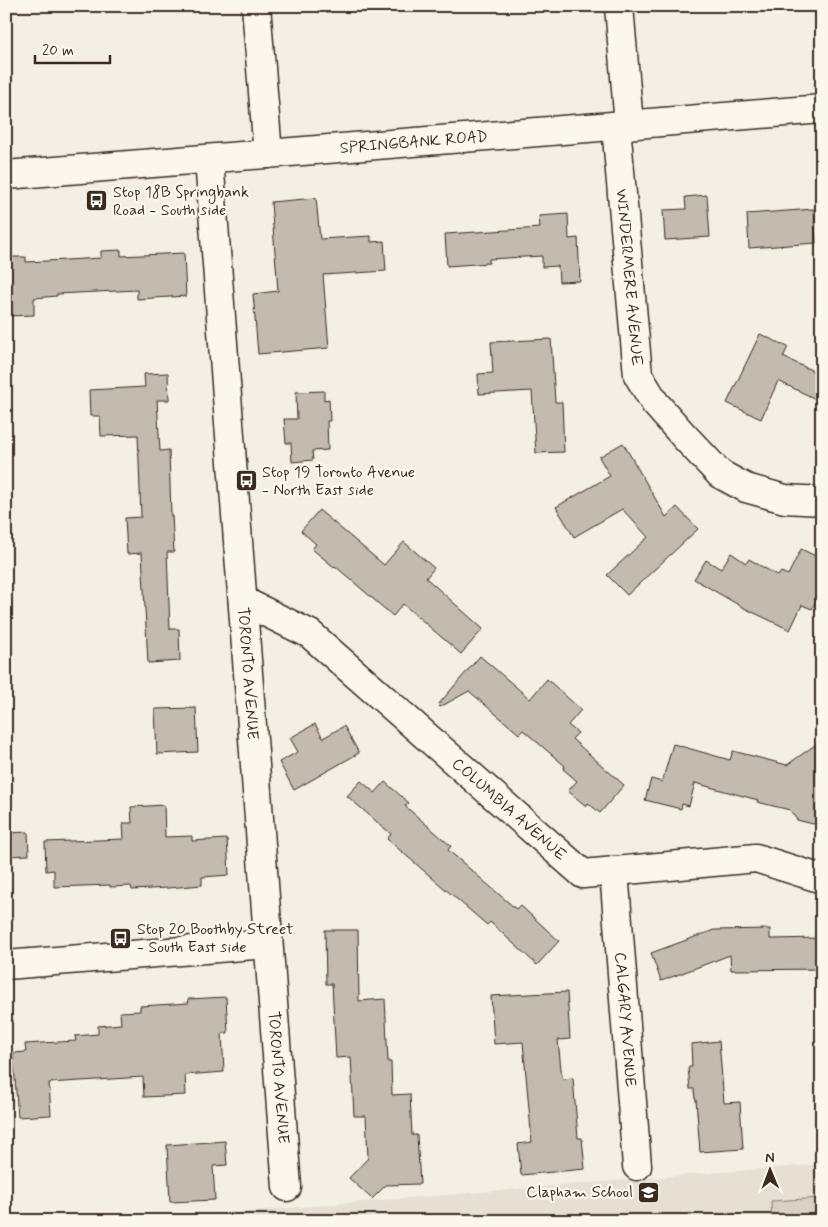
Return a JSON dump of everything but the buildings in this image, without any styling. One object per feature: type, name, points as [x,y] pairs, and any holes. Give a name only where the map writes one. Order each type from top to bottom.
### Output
[{"type":"street","points":[[256,6],[268,154]]},
{"type":"street","name":"WINDERMERE AVENUE","points":[[619,6],[622,125],[638,375],[655,403],[720,474],[746,488],[785,499],[822,501]]},
{"type":"street","name":"SPRINGBANK ROAD","points":[[6,175],[822,109]]},
{"type":"street","name":"TORONTO AVENUE","points":[[209,159],[287,1188]]},
{"type":"street","name":"COLUMBIA AVENUE","points":[[243,601],[310,634],[583,874],[756,858],[822,879]]},
{"type":"street","name":"CALGARY AVENUE","points":[[614,871],[637,1166]]},
{"type":"street","points":[[6,965],[268,944]]},
{"type":"shaded area","name":"Clapham School","points":[[822,1164],[822,1221],[130,1221]]},
{"type":"shaded area","points":[[822,1198],[822,1221],[772,1221],[771,1201]]},
{"type":"place","name":"Stop 18B Springbank Road - South side","points":[[97,201]]},
{"type":"place","name":"Stop 19 Toronto Avenue - North East side","points":[[246,481]]},
{"type":"place","name":"Stop 20 Boothby Street - South East side","points":[[121,938]]},
{"type":"place","name":"Clapham School","points":[[649,1192]]}]
